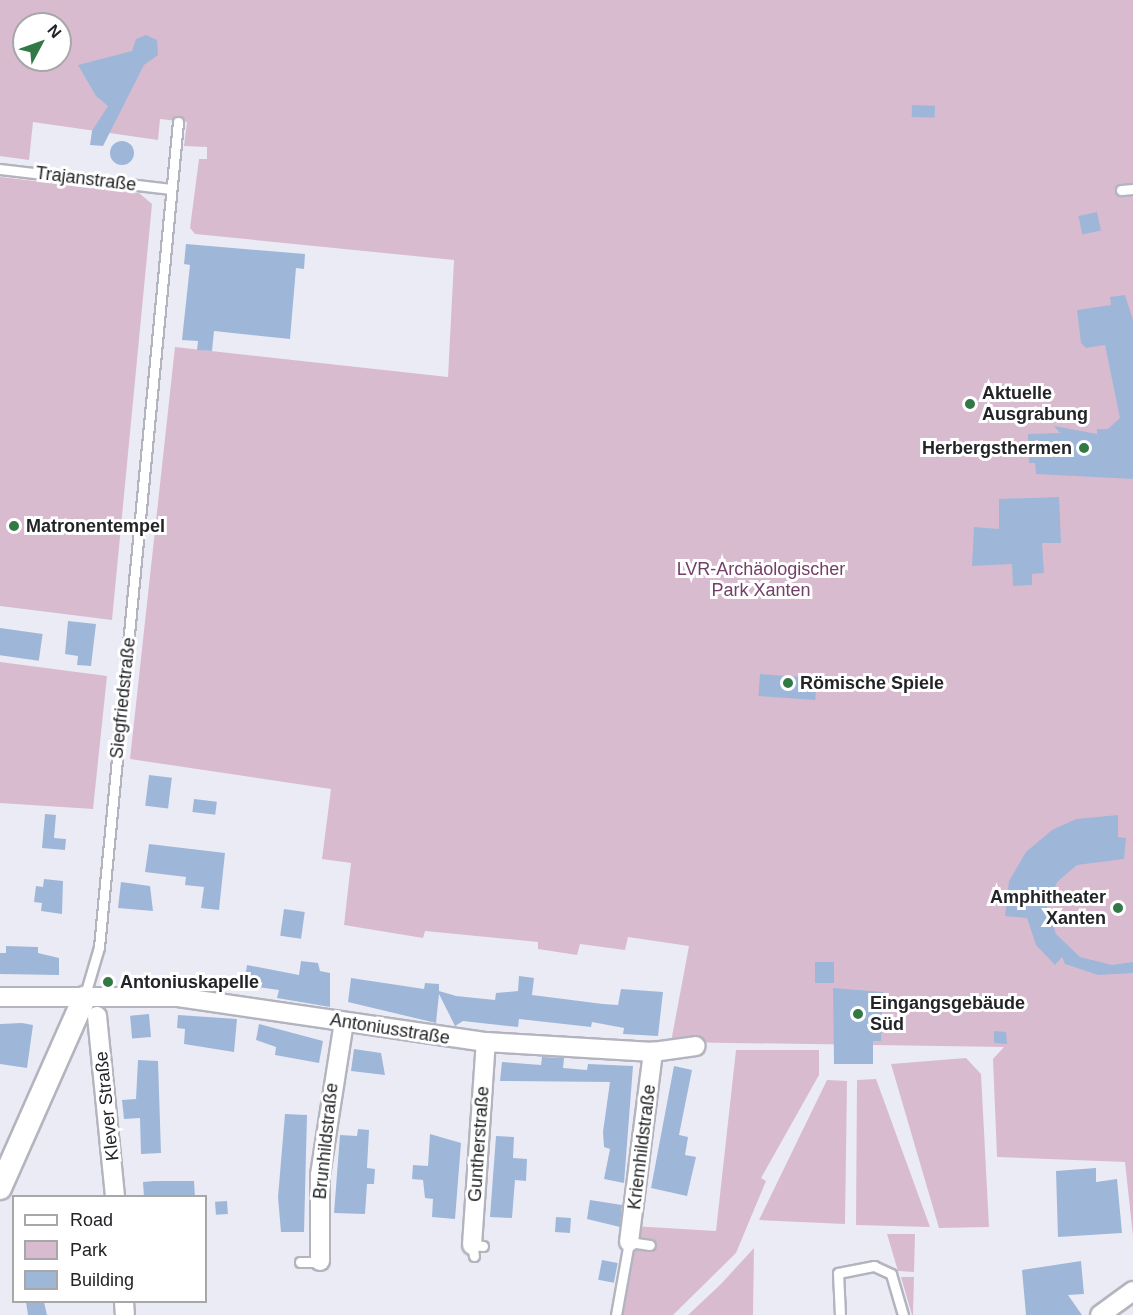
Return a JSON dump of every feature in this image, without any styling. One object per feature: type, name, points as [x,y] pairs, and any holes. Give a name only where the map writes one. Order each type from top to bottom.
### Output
[{"type":"street","name":"Antoniusstraße","points":[[0,997],[91,1007],[177,997],[486,1042],[653,1052],[696,1046]]},
{"type":"street","name":"Siegfriedstraße","points":[[0,1188],[91,1007]]},
{"type":"street","name":"Klever Straße","points":[[91,1007],[115,1195]]},
{"type":"street","name":"Brunhildstraße","points":[[320,1265],[320,1174],[344,1022]]},
{"type":"street","name":"Guntherstraße","points":[[476,1249],[486,1042]]},
{"type":"street","name":"Kriemhildstraße","points":[[629,1242],[653,1052]]},
{"type":"street","points":[[1100,1315],[1133,1292]]},
{"type":"lane","name":"Siegfriedstraße","points":[[91,1007],[99,947],[178,122]]},
{"type":"lane","name":"Trajanstraße","points":[[0,169],[171,189]]},
{"type":"lane","points":[[1121,190],[1133,189]]},
{"type":"lane","points":[[616,1315],[629,1242],[650,1245]]},
{"type":"lane","points":[[300,1263],[320,1265]]},
{"type":"lane","points":[[840,1315],[838,1273],[874,1266],[891,1274],[903,1315]]},
{"type":"green space","name":"LVR-Archäologischer Park Xanten","points":[[0,0],[1133,0],[1133,1236],[1125,1162],[997,1157],[993,1059],[1004,1047],[671,1042],[689,946],[628,937],[625,950],[580,944],[577,955],[538,949],[538,942],[425,931],[423,938],[344,925],[351,863],[322,859],[331,789],[130,759],[175,347],[448,377],[454,260],[195,234],[190,228],[199,159],[207,159],[207,147],[184,146],[187,122],[160,119],[158,140],[33,122],[29,160],[0,156]]},
{"type":"green space","points":[[0,177],[139,193],[152,204],[112,620],[0,606]]},
{"type":"green space","points":[[0,662],[107,676],[93,809],[0,803]]},
{"type":"green space","points":[[736,1050],[819,1050],[819,1075],[761,1178],[766,1181],[736,1253],[673,1315],[616,1315],[632,1226],[716,1231]]},
{"type":"green space","points":[[966,1058],[981,1074],[989,1227],[939,1228],[891,1064]]},
{"type":"green space","points":[[876,1079],[930,1227],[856,1225],[857,1080]]},
{"type":"green space","points":[[827,1080],[847,1081],[845,1224],[759,1220]]},
{"type":"green space","points":[[887,1234],[915,1234],[914,1272],[898,1271]]},
{"type":"green space","points":[[754,1248],[753,1315],[688,1315],[721,1284]]},
{"type":"green space","points":[[901,1277],[914,1277],[913,1315],[912,1315]]},
{"type":"building","points":[[146,35],[157,40],[158,55],[144,65],[103,146],[90,145],[92,131],[108,106],[96,96],[78,65],[132,51],[136,39]]},
{"type":"building","points":[[912,105],[935,106],[935,118],[912,117]]},
{"type":"building","points":[[122,141],[131,144],[134,153],[131,162],[122,165],[113,162],[110,153],[113,144]]},
{"type":"building","points":[[1097,212],[1101,231],[1082,235],[1078,216]]},
{"type":"building","points":[[186,244],[305,254],[304,269],[296,268],[290,339],[214,331],[212,351],[197,350],[198,341],[182,340],[190,265],[184,264]]},
{"type":"building","points":[[1125,295],[1133,320],[1133,479],[1036,474],[1035,463],[1029,463],[1028,434],[1060,433],[1054,426],[1097,434],[1097,429],[1108,429],[1120,418],[1105,345],[1086,348],[1081,343],[1077,310],[1111,305],[1110,297]]},
{"type":"building","points":[[1059,497],[1061,543],[1042,543],[1044,573],[1032,574],[1032,585],[1013,586],[1012,564],[972,566],[974,527],[999,529],[999,499]]},
{"type":"building","points":[[68,621],[96,624],[91,666],[77,665],[78,656],[65,654]]},
{"type":"building","points":[[0,628],[43,634],[39,661],[0,655]]},
{"type":"building","name":"Römische Spiele","points":[[760,674],[817,678],[815,700],[758,696]]},
{"type":"building","points":[[149,775],[172,778],[168,809],[145,806]]},
{"type":"building","points":[[194,799],[217,802],[215,815],[192,812]]},
{"type":"building","points":[[45,814],[56,815],[54,838],[66,839],[65,850],[42,848]]},
{"type":"building","points":[[1118,815],[1118,837],[1126,838],[1124,859],[1077,865],[1057,882],[1047,907],[1056,934],[1080,957],[1112,965],[1133,962],[1133,973],[1098,975],[1065,964],[1062,957],[1055,965],[1036,945],[1027,918],[1005,916],[1009,881],[1026,852],[1052,830],[1076,819]]},
{"type":"building","points":[[149,844],[225,853],[219,910],[201,908],[204,887],[185,885],[186,877],[145,872]]},
{"type":"building","points":[[44,879],[63,881],[62,914],[41,911],[42,903],[34,902],[36,886],[43,887]]},
{"type":"building","points":[[121,882],[150,886],[153,911],[118,908]]},
{"type":"building","points":[[284,909],[305,912],[301,939],[280,936]]},
{"type":"building","points":[[6,946],[38,947],[38,953],[59,958],[59,975],[0,974],[0,953],[6,953]]},
{"type":"building","points":[[301,961],[318,963],[320,971],[330,973],[330,1007],[277,998],[279,990],[244,985],[247,965],[299,975]]},
{"type":"building","points":[[815,962],[834,962],[834,983],[815,983]]},
{"type":"building","points":[[519,976],[534,978],[532,995],[603,1004],[618,1005],[621,989],[663,992],[658,1036],[623,1034],[624,1028],[592,1022],[591,1027],[519,1019],[518,1027],[463,1021],[455,1026],[439,994],[436,1023],[348,1002],[351,978],[424,989],[425,983],[439,984],[439,991],[456,996],[495,1000],[496,993],[518,991]]},
{"type":"building","name":"Eingangsgebäude Süd","points":[[833,988],[883,992],[881,1041],[873,1041],[873,1064],[834,1064]]},
{"type":"building","points":[[149,1014],[151,1037],[132,1039],[130,1016]]},
{"type":"building","points":[[178,1015],[237,1019],[234,1052],[184,1044],[185,1029],[177,1028]]},
{"type":"building","points":[[0,1024],[33,1025],[27,1068],[0,1064]]},
{"type":"building","points":[[259,1024],[323,1041],[319,1063],[275,1055],[276,1047],[256,1040]]},
{"type":"building","points":[[994,1031],[1006,1032],[1007,1044],[994,1043]]},
{"type":"building","points":[[354,1049],[381,1053],[385,1075],[351,1071]]},
{"type":"building","points":[[542,1057],[564,1058],[563,1068],[587,1070],[588,1064],[633,1066],[624,1183],[604,1179],[610,1149],[604,1147],[603,1132],[610,1082],[500,1081],[502,1062],[541,1065]]},
{"type":"building","points":[[138,1060],[158,1061],[161,1153],[141,1154],[140,1118],[124,1119],[122,1100],[136,1099]]},
{"type":"building","points":[[674,1066],[692,1070],[679,1135],[688,1137],[685,1155],[696,1157],[687,1196],[651,1188]]},
{"type":"building","points":[[285,1114],[307,1115],[304,1232],[281,1232],[278,1197]]},
{"type":"building","points":[[358,1129],[369,1130],[367,1168],[375,1169],[374,1184],[367,1184],[365,1214],[334,1213],[340,1135],[357,1136]]},
{"type":"building","points":[[430,1134],[461,1143],[455,1219],[432,1217],[433,1199],[425,1198],[423,1180],[412,1179],[413,1165],[428,1166]]},
{"type":"building","points":[[496,1136],[514,1137],[513,1158],[527,1159],[526,1181],[515,1180],[512,1218],[490,1217]]},
{"type":"building","points":[[1096,1168],[1096,1182],[1117,1179],[1122,1233],[1058,1237],[1056,1171]]},
{"type":"building","points":[[194,1181],[195,1195],[144,1195],[143,1182]]},
{"type":"building","points":[[590,1200],[622,1205],[620,1227],[587,1219]]},
{"type":"building","points":[[227,1201],[228,1214],[216,1215],[215,1202]]},
{"type":"building","points":[[556,1217],[571,1218],[570,1233],[555,1232]]},
{"type":"building","points":[[602,1260],[618,1263],[614,1283],[598,1280]]},
{"type":"building","points":[[1081,1261],[1084,1294],[1068,1295],[1082,1315],[1026,1315],[1022,1270]]},
{"type":"building","points":[[26,1303],[44,1303],[47,1315],[28,1315]]},
{"type":"place","name":"Aktuelle Ausgrabung","points":[[970,404]]},
{"type":"place","name":"Herbergsthermen","points":[[1084,448]]},
{"type":"place","name":"Matronentempel","points":[[14,526]]},
{"type":"place","name":"Römische Spiele","points":[[788,683]]},
{"type":"place","name":"Amphitheater Xanten","points":[[1118,908]]},
{"type":"place","name":"Antoniuskapelle","points":[[108,982]]},
{"type":"place","name":"Eingangsgebäude Süd","points":[[858,1014]]}]
